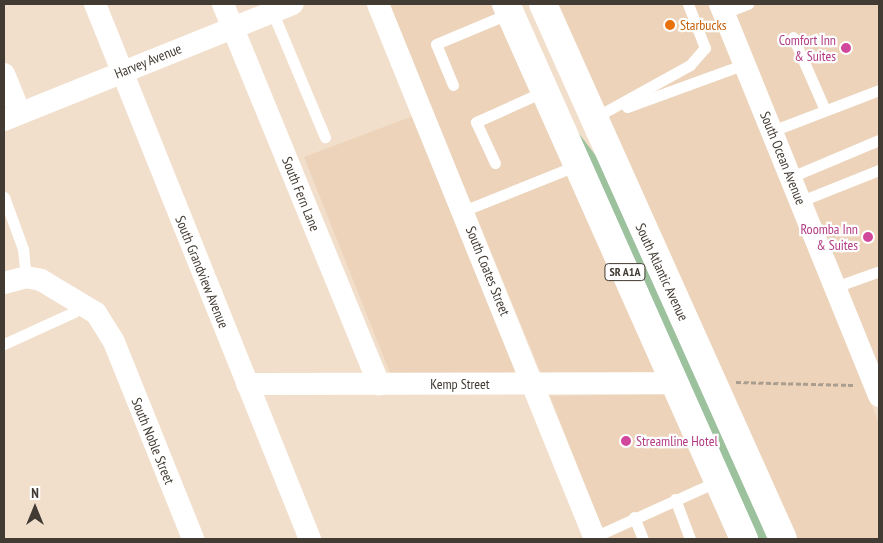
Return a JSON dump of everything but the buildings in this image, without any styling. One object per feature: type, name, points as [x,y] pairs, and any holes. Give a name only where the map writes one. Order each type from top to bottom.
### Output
[{"type":"main road","name":"South Atlantic Avenue","points":[[543,4],[592,119],[783,539]]},
{"type":"main road","name":"SR A1A","points":[[508,8],[744,539]]},
{"type":"street","name":"South Grandview Avenue","points":[[96,4],[310,539]]},
{"type":"street","name":"South Fern Lane","points":[[223,4],[379,384]]},
{"type":"street","name":"South Coates Street","points":[[378,4],[535,385],[595,538]]},
{"type":"street","name":"Harvey Avenue","points":[[12,117],[283,8]]},
{"type":"street","name":"South Ocean Avenue","points":[[722,8],[877,391]]},
{"type":"street","points":[[4,74],[12,117]]},
{"type":"street","points":[[4,283],[26,277]]},
{"type":"street","name":"South Noble Street","points":[[26,277],[41,280],[96,313],[114,342],[193,539]]},
{"type":"street","name":"Kemp Street","points":[[247,384],[535,385],[674,383]]},
{"type":"lane","points":[[592,119],[690,65],[704,48],[688,4]]},
{"type":"lane","points":[[722,8],[748,4]]},
{"type":"lane","points":[[283,8],[325,137]]},
{"type":"lane","points":[[453,85],[436,44],[508,8]]},
{"type":"lane","points":[[793,37],[825,110]]},
{"type":"lane","points":[[592,119],[745,64]]},
{"type":"lane","points":[[772,131],[879,90]]},
{"type":"lane","points":[[495,163],[476,122],[545,91]]},
{"type":"lane","points":[[791,177],[879,140]]},
{"type":"lane","points":[[463,211],[578,165]]},
{"type":"lane","points":[[801,202],[879,170]]},
{"type":"lane","points":[[4,197],[23,249],[26,277]]},
{"type":"lane","points":[[835,287],[877,272]]},
{"type":"lane","points":[[4,344],[74,312],[80,304]]},
{"type":"lane","points":[[595,538],[634,517],[718,481]]},
{"type":"lane","points":[[675,499],[690,539]]},
{"type":"lane","points":[[634,517],[643,539]]},
{"type":"path","points":[[713,382],[877,391]]},
{"type":"shaded area","points":[[389,4],[494,4],[658,372],[541,373]]},
{"type":"shaded area","points":[[554,4],[709,4],[879,423],[879,539],[794,539]]},
{"type":"shaded area","points":[[731,4],[879,4],[879,368]]},
{"type":"shaded area","points":[[413,116],[519,373],[390,373],[304,157]]},
{"type":"shaded area","points":[[668,394],[733,539],[606,539],[550,396]]},
{"type":"green space","points":[[577,131],[603,165],[770,539],[754,539]]},
{"type":"place","name":"Starbucks","points":[[670,25]]},
{"type":"place","name":"Comfort Inn & Suites","points":[[846,48]]},
{"type":"place","name":"Roomba Inn & Suites","points":[[868,237]]},
{"type":"place","name":"Streamline Hotel","points":[[626,441]]}]
